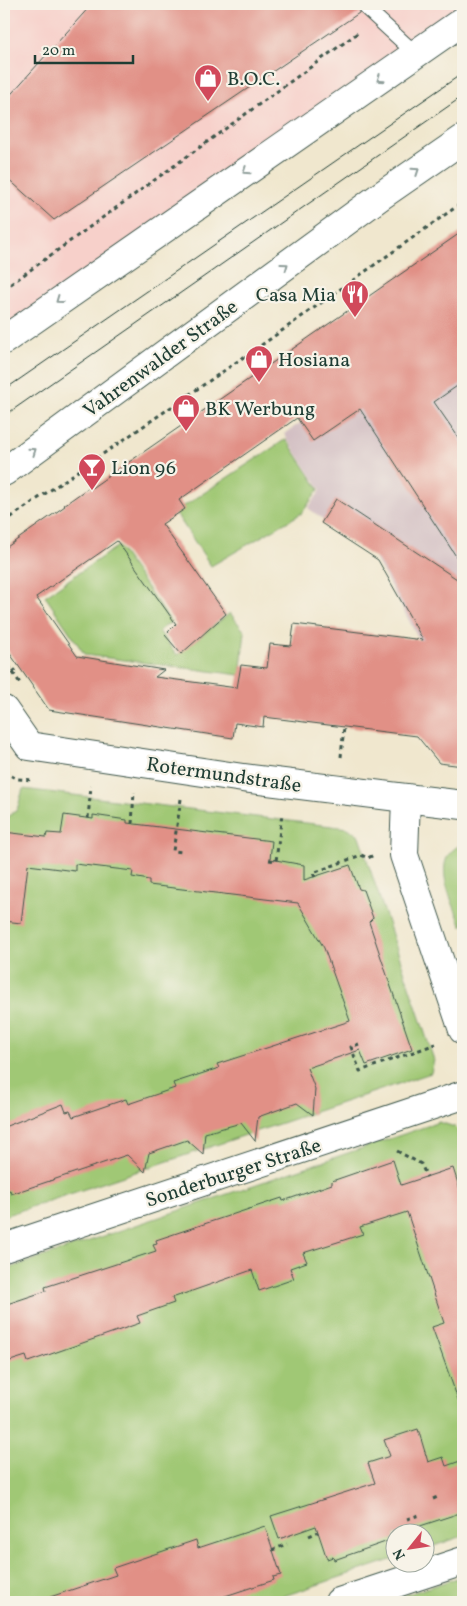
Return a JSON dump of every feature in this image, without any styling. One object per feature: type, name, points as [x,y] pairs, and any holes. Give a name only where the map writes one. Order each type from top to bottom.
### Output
[{"type":"street","points":[[4,340],[98,272],[463,22]]},
{"type":"street","name":"Vahrenwalder Straße","points":[[4,472],[382,194],[463,139]]},
{"type":"street","name":"Rotermundstraße","points":[[4,710],[29,746],[242,778],[463,804]]},
{"type":"street","points":[[406,798],[404,855],[463,1030]]},
{"type":"street","name":"Sonderburger Straße","points":[[4,1248],[463,1095]]},
{"type":"street","points":[[339,1602],[463,1561]]},
{"type":"lane","points":[[366,8],[416,54]]},
{"type":"path","points":[[4,289],[378,18]]},
{"type":"path","points":[[4,522],[273,337],[463,202]]},
{"type":"path","points":[[13,672],[19,667]]},
{"type":"path","points":[[341,757],[344,727]]},
{"type":"path","points":[[88,818],[91,786]]},
{"type":"path","points":[[132,824],[134,792]]},
{"type":"path","points":[[181,797],[173,851],[182,852]]},
{"type":"path","points":[[269,860],[276,861],[283,810]]},
{"type":"path","points":[[315,877],[313,873],[361,855],[368,858],[375,855]]},
{"type":"path","points":[[358,1044],[351,1047],[360,1071],[440,1043]]},
{"type":"path","points":[[385,1121],[395,1150],[421,1164],[427,1177]]},
{"type":"path","points":[[433,1499],[440,1496]]},
{"type":"path","points":[[407,1519],[419,1515]]},
{"type":"path","points":[[309,1536],[318,1532]]},
{"type":"path","points":[[272,1550],[288,1544]]},
{"type":"shaded area","points":[[4,4],[463,4],[463,21],[4,340]]},
{"type":"shaded area","points":[[463,313],[463,620],[421,643],[375,558],[308,508],[321,490],[284,434]]},
{"type":"green space","points":[[286,439],[319,489],[302,513],[211,566],[175,512]]},
{"type":"green space","points":[[118,546],[171,622],[159,631],[177,655],[230,613],[245,632],[240,675],[85,655],[45,596]]},
{"type":"green space","points":[[23,789],[348,828],[359,836],[434,1060],[431,1073],[4,1216],[4,819],[17,810]]},
{"type":"green space","points":[[463,844],[462,927],[449,893],[444,870],[446,859],[452,851]]},
{"type":"green space","points":[[439,1122],[455,1127],[463,1135],[463,1536],[434,1546],[434,1524],[384,1524],[384,1562],[266,1602],[4,1602],[4,1270]]},
{"type":"green space","points":[[463,1576],[463,1602],[384,1602]]},
{"type":"building","points":[[92,4],[359,4],[359,13],[54,220],[4,175],[4,102]]},
{"type":"building","points":[[463,231],[463,382],[434,402],[463,444],[463,567],[360,409],[313,441],[297,418],[179,500],[185,509],[162,524],[226,614],[181,654],[165,635],[176,624],[117,541],[36,597],[77,656],[164,670],[155,677],[237,688],[241,665],[267,668],[270,644],[291,646],[294,624],[423,640],[378,560],[321,523],[336,499],[463,583],[463,766],[439,763],[417,736],[264,717],[263,727],[235,723],[233,738],[49,710],[4,645],[4,549],[88,488],[90,489]]},
{"type":"building","points":[[64,815],[93,819],[93,815],[127,820],[127,823],[272,841],[270,859],[304,865],[304,880],[350,865],[359,889],[363,890],[373,918],[369,922],[412,1049],[366,1065],[360,1050],[307,1068],[315,1089],[313,1115],[297,1103],[258,1117],[255,1141],[241,1123],[205,1133],[203,1154],[187,1140],[149,1153],[145,1172],[127,1155],[11,1194],[10,1190],[4,1192],[4,1127],[63,1104],[66,1112],[70,1111],[73,1117],[126,1099],[128,1104],[175,1088],[173,1083],[219,1068],[217,1064],[350,1021],[324,948],[298,903],[149,885],[149,880],[132,877],[133,871],[75,864],[75,871],[28,865],[21,923],[4,921],[4,832],[46,837],[47,833],[61,834]]},
{"type":"building","points":[[393,1160],[401,1185],[453,1168],[463,1199],[463,1404],[460,1405],[432,1327],[444,1323],[407,1212],[360,1227],[363,1234],[303,1253],[307,1262],[290,1268],[294,1279],[259,1291],[252,1270],[172,1298],[174,1303],[137,1316],[140,1323],[28,1362],[26,1356],[4,1363],[4,1305],[46,1291],[45,1287],[156,1251],[153,1245],[157,1244],[156,1240],[282,1198],[283,1201],[332,1184],[332,1181]]},
{"type":"building","points":[[418,1429],[428,1462],[443,1457],[446,1466],[463,1460],[463,1512],[426,1524],[384,1524],[384,1542],[334,1560],[333,1557],[327,1559],[316,1526],[279,1539],[271,1516],[375,1483],[368,1463],[390,1456],[384,1440]]},
{"type":"building","points":[[265,1526],[281,1575],[273,1577],[274,1580],[207,1602],[50,1602],[50,1597],[116,1575],[113,1568],[196,1540],[198,1548]]},
{"type":"tram line","points":[[4,390],[463,73]]},
{"type":"tram line","points":[[4,416],[463,96]]},
{"type":"place","name":"B.O.C.","points":[[208,102]]},
{"type":"place","name":"Casa Mia","points":[[355,318]]},
{"type":"place","name":"Hosiana","points":[[259,383]]},
{"type":"place","name":"BK Werbung","points":[[186,432]]},
{"type":"place","name":"Lion 96","points":[[92,491]]}]
